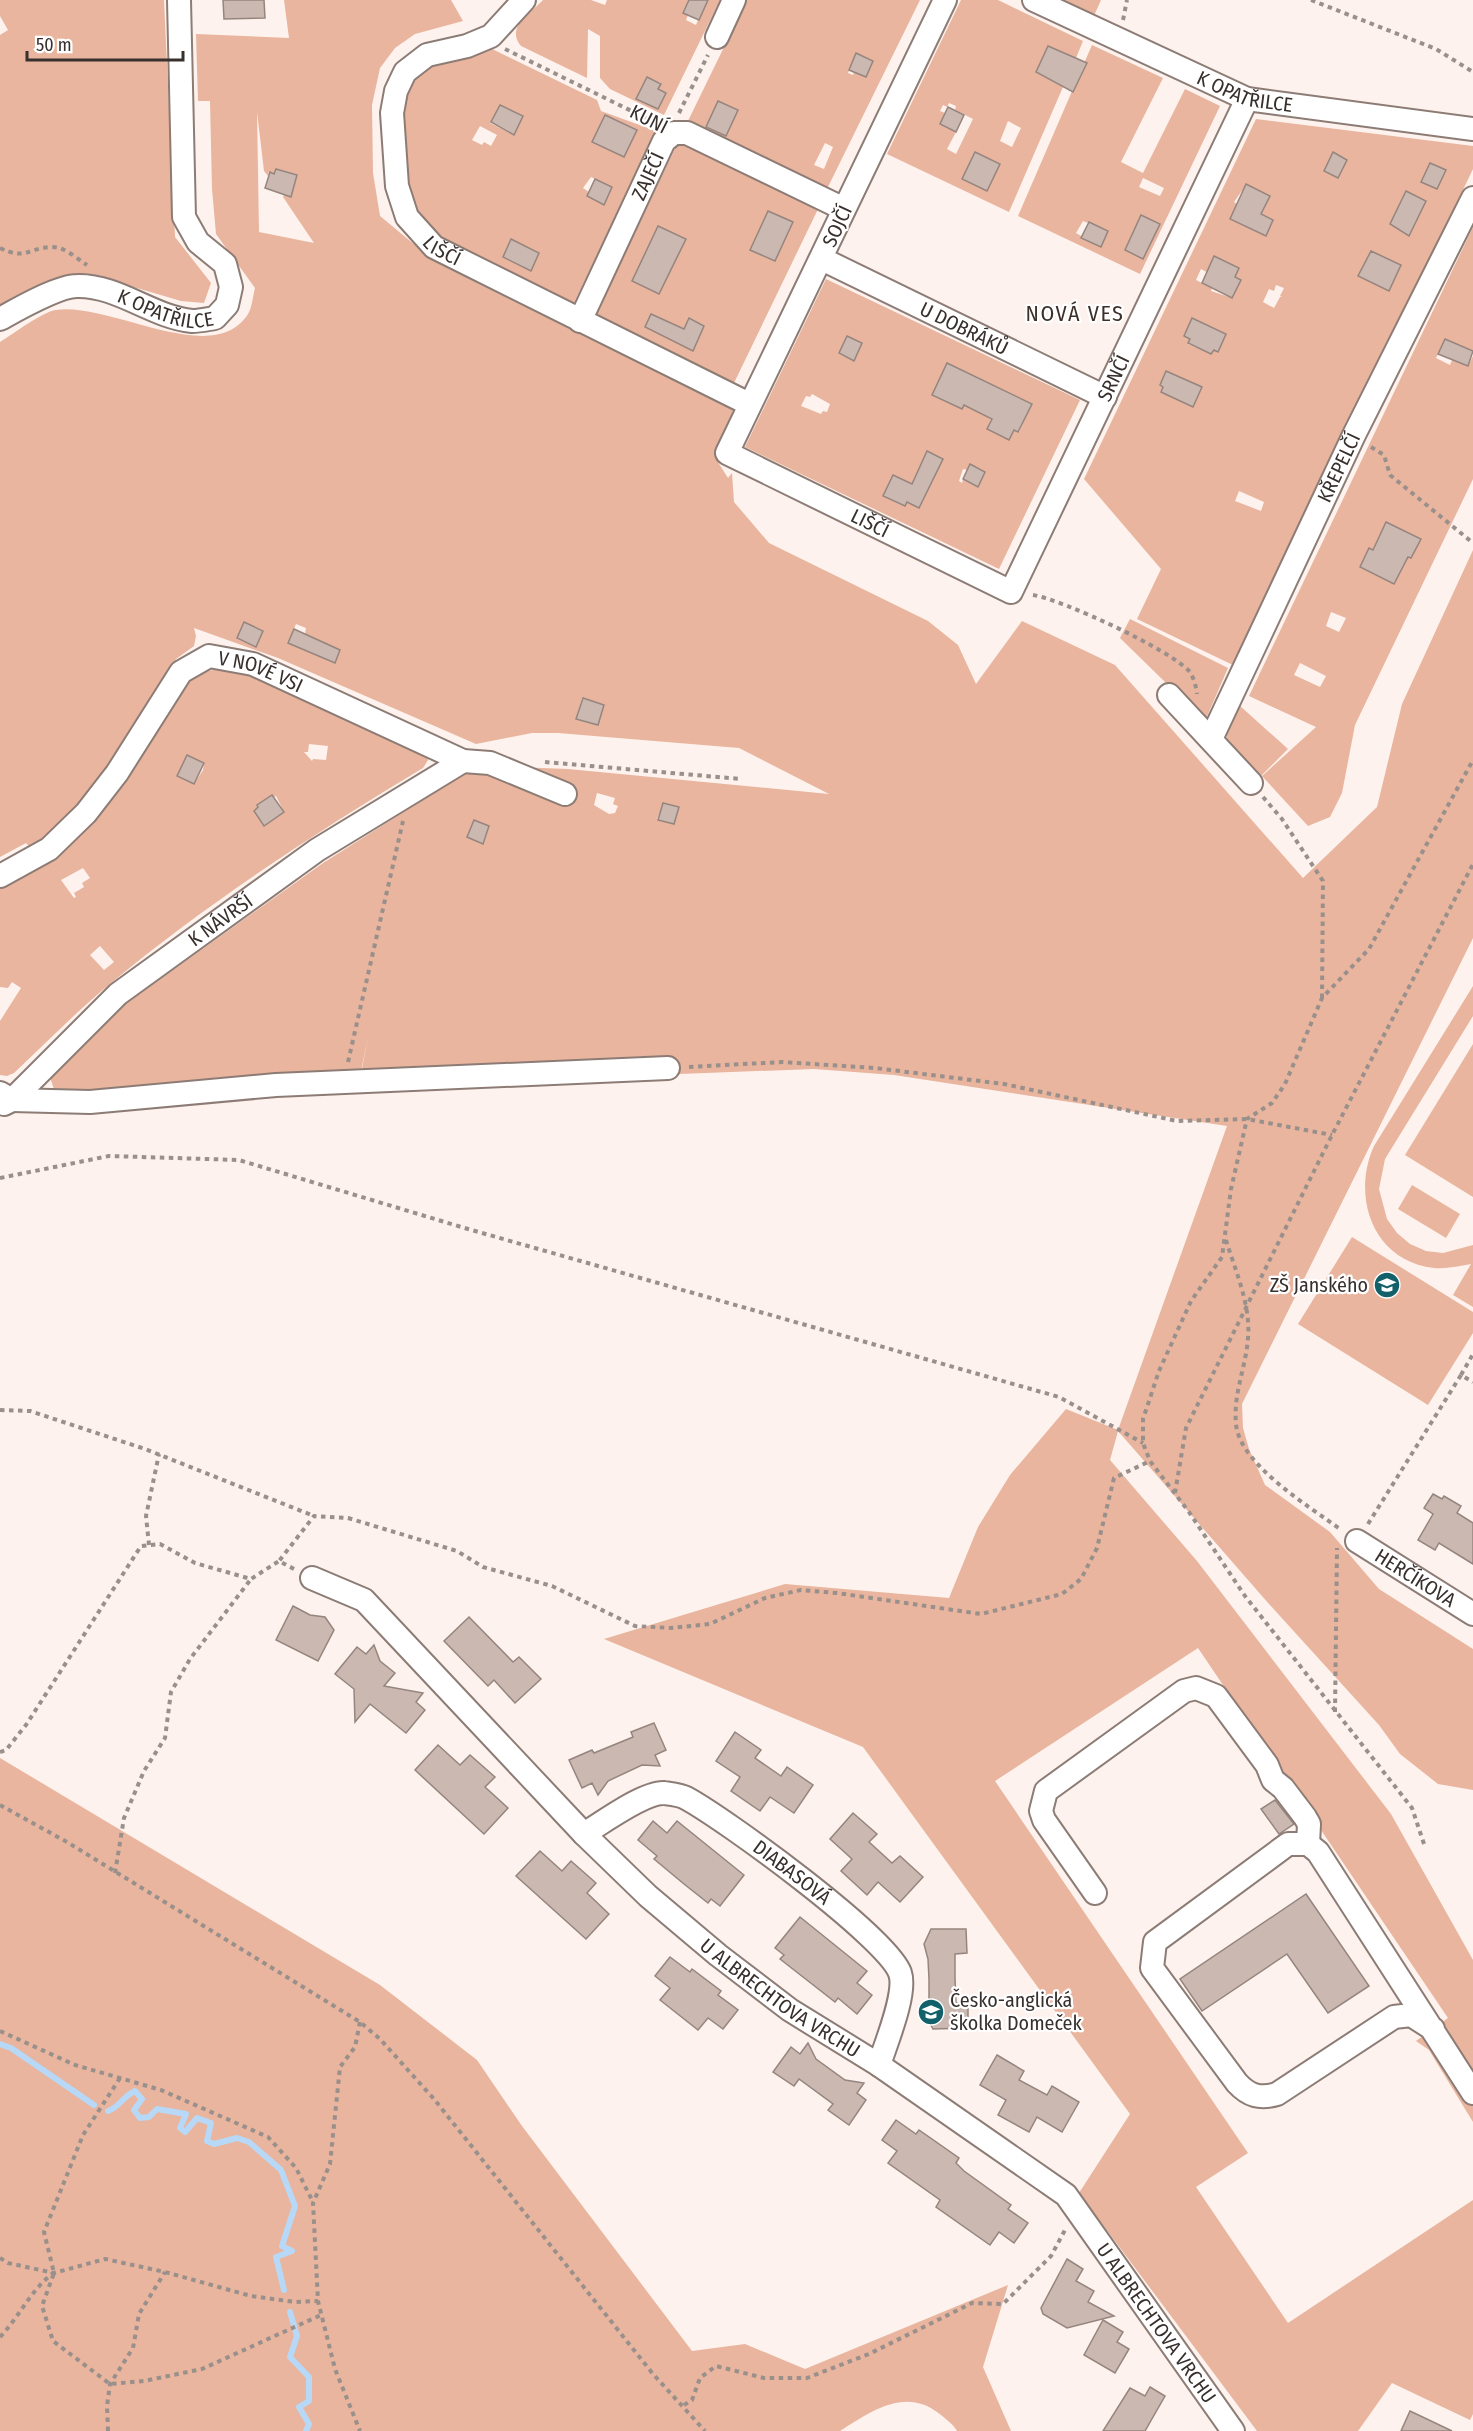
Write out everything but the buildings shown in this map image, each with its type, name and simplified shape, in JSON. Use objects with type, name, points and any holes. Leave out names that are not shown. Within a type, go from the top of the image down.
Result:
[{"type":"street","name":"K OPATŘILCE","points":[[0,319],[35,300],[75,286],[95,289],[193,321],[216,318],[227,305],[231,287],[225,264],[198,242],[184,217],[179,0]]},
{"type":"street","name":"LIŠČÍ","points":[[524,0],[491,36],[467,46],[427,55],[405,72],[396,91],[392,113],[397,186],[407,217],[435,247],[749,404]]},
{"type":"street","points":[[717,37],[734,0]]},
{"type":"street","name":"SOJČÍ","points":[[727,453],[945,0]]},
{"type":"street","name":"K OPATŘILCE","points":[[1034,0],[1247,99],[1473,129]]},
{"type":"street","name":"SRNČÍ","points":[[1011,592],[1247,99]]},
{"type":"street","name":"KUNÍ","points":[[674,133],[687,133],[844,210]]},
{"type":"street","name":"ZAJEČÍ","points":[[580,321],[664,141],[674,133]]},
{"type":"street","name":"KŘEPELČÍ","points":[[1211,738],[1354,435],[1473,198]]},
{"type":"street","name":"U DOBRÁKŮ","points":[[822,259],[1105,397]]},
{"type":"street","name":"LIŠČÍ","points":[[727,453],[1011,592]]},
{"type":"street","name":"V NOVÉ VSI","points":[[0,876],[49,849],[86,813],[117,773],[181,672],[209,656],[253,664],[464,761],[490,763],[565,794]]},
{"type":"street","points":[[1169,695],[1251,783]]},
{"type":"street","name":"K NÁVRŠÍ","points":[[4,1100],[118,994],[317,850],[464,761]]},
{"type":"street","points":[[4,1100],[90,1102],[276,1085],[668,1068]]},
{"type":"street","name":"HERČÍKOVA","points":[[1357,1541],[1473,1614]]},
{"type":"street","name":"U ALBRECHTOVA VRCHU","points":[[312,1578],[363,1600],[584,1834],[648,1896],[718,1955],[790,2010],[879,2065],[1066,2195],[1233,2431]]},
{"type":"street","points":[[1095,1893],[1044,1820],[1041,1811],[1046,1791],[1184,1691],[1196,1688],[1216,1696],[1267,1765],[1273,1780],[1283,1788],[1305,1817],[1309,1824],[1308,1844]]},
{"type":"street","name":"DIABASOVÁ","points":[[584,1834],[644,1798],[662,1793],[684,1797],[790,1869],[888,1954],[900,1973],[901,1989],[879,2065]]},
{"type":"street","points":[[1433,2029],[1411,2015],[1394,2017],[1277,2094],[1256,2097],[1245,2092],[1236,2083],[1152,1968],[1155,1942],[1162,1934],[1287,1844],[1308,1844],[1318,1852],[1433,2029],[1473,2092]]},
{"type":"path","points":[[1311,0],[1436,49],[1473,72]]},
{"type":"path","name":"KUNÍ","points":[[491,36],[502,48],[674,133]]},
{"type":"path","name":"ZAJEČÍ","points":[[674,133],[676,120],[717,37]]},
{"type":"path","points":[[0,248],[24,256],[50,247],[66,250],[87,265],[95,289]]},
{"type":"path","points":[[1354,435],[1384,455],[1390,475],[1473,543]]},
{"type":"path","points":[[1011,592],[1045,597],[1075,608],[1174,659],[1190,672],[1197,695]]},
{"type":"path","points":[[1424,1844],[1412,1808],[1245,1596],[1150,1461],[1143,1443],[1143,1419],[1159,1371],[1191,1301],[1222,1257],[1231,1189],[1247,1119],[1272,1103],[1285,1084],[1322,998],[1369,949],[1473,760]]},
{"type":"path","points":[[536,762],[558,761],[741,779]]},
{"type":"path","points":[[1251,783],[1282,819],[1323,881],[1322,998]]},
{"type":"path","points":[[343,1082],[410,794]]},
{"type":"path","points":[[1175,1494],[1186,1428],[1332,1135],[1473,864]]},
{"type":"path","points":[[668,1068],[782,1062],[875,1068],[1004,1084],[1177,1121],[1247,1119],[1332,1135]]},
{"type":"path","points":[[0,1178],[109,1156],[238,1160],[468,1229],[1059,1398],[1143,1443]]},
{"type":"path","points":[[1225,1236],[1246,1310],[1249,1337],[1237,1395],[1236,1426],[1244,1447],[1281,1488],[1357,1541],[1473,1354]]},
{"type":"path","points":[[1461,1375],[1473,1382]]},
{"type":"path","points":[[0,1410],[30,1411],[159,1454],[314,1516],[348,1518],[457,1551],[483,1567],[552,1586],[635,1626],[671,1628],[710,1624],[765,1599],[801,1590],[981,1614],[1062,1593],[1081,1579],[1097,1548],[1114,1478],[1150,1461]]},
{"type":"path","points":[[149,1545],[146,1516],[159,1454]]},
{"type":"path","points":[[115,1874],[124,1818],[144,1772],[165,1738],[171,1692],[190,1659],[251,1579],[279,1562],[314,1516]]},
{"type":"path","points":[[1335,1712],[1337,1527]]},
{"type":"path","points":[[0,1752],[6,1750],[26,1725],[141,1546],[160,1544],[195,1563],[251,1579]]},
{"type":"path","points":[[279,1562],[312,1578]]},
{"type":"path","points":[[0,1805],[360,2022],[380,2039],[434,2099],[653,2374],[684,2405],[705,2431]]},
{"type":"path","points":[[313,2203],[330,2164],[340,2067],[355,2047],[360,2022]]},
{"type":"path","points":[[0,2031],[75,2065],[162,2090],[268,2137],[296,2168],[313,2203],[318,2301],[321,2315],[335,2369],[360,2431]]},
{"type":"path","points":[[120,2078],[83,2135],[44,2232],[54,2273],[42,2306],[53,2342],[110,2384],[144,2381],[202,2369],[321,2315]]},
{"type":"path","points":[[684,2405],[692,2400],[700,2378],[716,2366],[764,2378],[807,2378],[869,2354],[972,2303],[1003,2304],[1051,2256],[1076,2210]]},
{"type":"path","points":[[0,2258],[8,2263],[54,2273]]},
{"type":"path","points":[[0,2337],[15,2321],[36,2287],[54,2273],[105,2259],[165,2272],[251,2296],[295,2302],[318,2301]]},
{"type":"path","points":[[108,2431],[106,2406],[110,2384],[132,2348],[139,2314],[165,2272]]},
{"type":"shaded area","points":[[0,0],[164,0],[175,237],[211,283],[204,303],[181,301],[86,273],[0,309],[0,35],[8,30],[0,16]]},
{"type":"shaded area","points":[[284,0],[451,0],[463,21],[415,34],[395,48],[380,68],[372,105],[373,173],[380,216],[433,260],[733,410],[716,459],[728,478],[732,473],[734,502],[769,543],[928,621],[958,645],[976,684],[1022,621],[1115,665],[1303,878],[1377,807],[1402,704],[1473,550],[1473,938],[1242,1404],[1243,1428],[1249,1449],[1265,1485],[1330,1532],[1379,1589],[1473,1649],[1473,1790],[1438,1784],[1400,1754],[1379,1725],[1269,1604],[1118,1431],[1110,1460],[1197,1561],[1391,1814],[1473,1960],[1473,2122],[1429,2050],[1416,2041],[1448,2018],[1198,1648],[995,1781],[1248,2153],[1196,2187],[1288,2323],[1473,2200],[1473,2414],[1470,2420],[1392,2383],[1358,2431],[1257,2431],[1079,2193],[1130,2114],[863,1747],[604,1639],[785,1584],[949,1598],[978,1527],[1010,1475],[1066,1409],[1118,1430],[1227,1126],[894,1075],[814,1069],[653,1075],[361,1074],[368,1037],[360,1076],[58,1102],[50,1077],[127,1003],[323,863],[418,803],[461,765],[568,769],[829,794],[739,748],[558,733],[532,733],[476,744],[278,658],[194,628],[196,636],[194,646],[176,659],[115,771],[35,853],[26,843],[0,857],[0,342],[36,319],[56,310],[79,310],[186,335],[211,335],[232,329],[248,314],[255,288],[216,234],[212,189],[210,101],[198,101],[196,34],[289,38]],"holes":[[[257,112],[264,171],[268,176],[269,172],[274,174],[276,169],[297,176],[291,197],[284,195],[283,197],[314,243],[259,232]],[[244,622],[263,631],[256,646],[238,638]],[[296,624],[306,628],[305,634],[314,638],[309,652],[288,643]],[[582,698],[604,705],[597,725],[576,719]],[[597,793],[615,798],[613,804],[618,806],[615,813],[609,814],[594,805]],[[664,803],[679,807],[674,824],[657,819]],[[474,820],[489,827],[483,844],[467,837]]]},
{"type":"shaded area","points":[[543,0],[591,0],[605,5],[607,0],[689,0],[683,13],[688,15],[686,20],[696,25],[706,0],[720,0],[664,115],[610,89],[600,78],[600,36],[588,29],[587,78],[521,46],[516,33],[518,27]],"holes":[[[647,77],[661,83],[658,89],[666,93],[658,109],[636,99]]]},
{"type":"shaded area","points":[[747,0],[920,0],[825,193],[686,125]],"holes":[[[856,54],[873,61],[866,77],[854,72],[853,75],[848,73]],[[718,101],[738,110],[726,136],[706,127]],[[825,143],[833,147],[824,169],[814,165]]]},
{"type":"shaded area","points":[[961,0],[998,0],[1083,41],[1076,58],[1048,46],[1036,72],[1063,87],[1009,212],[887,154]],"holes":[[[949,103],[956,106],[955,110],[973,119],[956,154],[947,149],[956,132],[940,124],[945,113],[940,111],[943,105],[947,107]],[[1008,121],[1021,128],[1012,147],[1000,141]],[[1000,164],[987,191],[962,179]]]},
{"type":"shaded area","points":[[1056,0],[1101,0],[1093,18]]},
{"type":"shaded area","points":[[484,45],[597,100],[601,111],[656,131],[573,305],[447,244],[418,220],[404,175],[404,94],[414,72]],"holes":[[[500,105],[523,116],[514,135],[490,123]],[[480,126],[497,135],[491,146],[472,140]],[[591,177],[612,187],[604,204],[587,196],[589,192],[583,188]],[[511,240],[539,253],[531,271],[503,257]]]},
{"type":"shaded area","points":[[1092,45],[1163,78],[1121,162],[1143,173],[1185,89],[1220,106],[1140,274],[1018,216]],"holes":[[[1143,178],[1164,188],[1160,196],[1139,187]],[[1141,216],[1143,259],[1125,249]],[[1083,221],[1108,231],[1100,247],[1076,233]]]},
{"type":"shaded area","points":[[1256,119],[1473,146],[1473,169],[1235,666],[1137,619],[1161,569],[1084,479]],"holes":[[[1333,153],[1347,160],[1338,178],[1324,171]],[[1430,163],[1446,170],[1436,189],[1421,182]],[[1246,185],[1270,196],[1261,214],[1273,220],[1266,236],[1230,219],[1237,204],[1234,202]],[[1371,251],[1401,266],[1389,290],[1359,276]],[[1214,257],[1239,268],[1235,277],[1241,280],[1232,298],[1211,291],[1212,288],[1196,280],[1201,269],[1210,274]],[[1276,285],[1284,288],[1280,296],[1282,297],[1274,308],[1263,302],[1269,289],[1274,291]],[[1193,318],[1226,334],[1218,352],[1214,350],[1211,354],[1188,344],[1190,339],[1184,335]],[[1167,371],[1202,387],[1193,407],[1161,392],[1163,387],[1160,385]],[[1239,491],[1264,502],[1261,511],[1235,501]]]},
{"type":"shaded area","points":[[679,140],[819,207],[734,383],[595,316]],"holes":[[[793,222],[775,261],[750,250]],[[667,277],[659,293],[633,281]],[[689,319],[704,326],[693,351],[684,329]]]},
{"type":"shaded area","points":[[1473,227],[1473,351],[1445,339],[1436,358],[1450,365],[1452,360],[1468,366],[1473,356],[1473,479],[1355,725],[1342,793],[1330,817],[1308,826],[1262,776],[1316,727],[1249,696]],"holes":[[[1386,522],[1421,539],[1411,558],[1397,551],[1403,565],[1394,584],[1360,567],[1369,548],[1379,553],[1377,541]],[[1331,612],[1346,618],[1339,632],[1326,626]],[[1300,663],[1326,676],[1320,687],[1294,675]]]},
{"type":"shaded area","points":[[826,279],[1080,400],[999,569],[745,447]],"holes":[[[847,336],[862,344],[854,360],[839,353]],[[947,363],[977,377],[962,409],[932,395]],[[1001,389],[1032,404],[1019,432],[1014,430],[1009,440],[987,429],[991,419],[987,417]],[[812,394],[830,404],[827,412],[823,411],[821,414],[801,406],[806,396],[810,397]],[[970,465],[985,472],[978,486],[963,479],[962,483],[959,481],[963,469],[967,470]],[[893,475],[927,491],[919,507],[907,502],[904,506],[883,496]]]},
{"type":"shaded area","points":[[1130,619],[1228,668],[1205,721],[1120,638]]},
{"type":"shaded area","points":[[228,668],[265,679],[426,753],[428,760],[423,768],[303,843],[186,924],[98,994],[14,1073],[7,1076],[0,1075],[0,1021],[21,988],[12,982],[8,988],[0,987],[0,884],[18,875],[184,684],[205,672]],"holes":[[[309,744],[328,746],[326,760],[313,759],[312,761],[304,752],[308,752]],[[187,755],[204,763],[203,770],[194,784],[177,776]],[[276,796],[284,812],[264,826],[254,811],[263,801],[265,803]],[[83,868],[90,878],[82,883],[84,887],[74,893],[76,897],[74,898],[61,880]],[[100,946],[114,962],[104,970],[90,955]]]},
{"type":"shaded area","points":[[1239,705],[1288,749],[1261,776],[1227,743],[1226,728]]},
{"type":"shaded area","points":[[1473,986],[1473,1016],[1385,1159],[1379,1189],[1387,1219],[1397,1233],[1410,1244],[1426,1251],[1443,1253],[1473,1245],[1473,1307],[1453,1295],[1471,1264],[1434,1268],[1413,1263],[1396,1253],[1382,1240],[1372,1224],[1365,1186],[1367,1166],[1374,1146]]},
{"type":"shaded area","points":[[1473,1044],[1473,1197],[1405,1155]]},
{"type":"shaded area","points":[[1412,1185],[1460,1214],[1446,1238],[1398,1209]]},
{"type":"shaded area","points":[[1352,1237],[1473,1312],[1473,1333],[1428,1405],[1298,1324]]},
{"type":"shaded area","points":[[0,1758],[380,1985],[477,2060],[522,2126],[692,2351],[745,2344],[805,2369],[1008,2285],[983,2367],[1011,2431],[957,2431],[948,2420],[928,2407],[915,2402],[902,2402],[864,2416],[840,2431],[0,2431]]},
{"type":"waterway","points":[[0,2044],[11,2048],[94,2105]]},
{"type":"waterway","points":[[108,2111],[135,2091],[142,2099],[134,2110],[140,2118],[149,2117],[157,2109],[186,2114],[180,2128],[185,2132],[197,2118],[211,2123],[207,2141],[214,2144],[237,2138],[249,2142],[281,2170],[295,2206],[282,2246],[292,2251],[276,2257],[284,2290]]},
{"type":"waterway","points":[[290,2312],[297,2336],[290,2357],[309,2377],[309,2401],[299,2407],[309,2424],[306,2431]]},
{"type":"place","name":"ZŠ Janského","points":[[1387,1285]]},
{"type":"place","name":"Česko-anglická školka Domeček","points":[[931,2012]]},
{"type":"district","name":"NOVÁ VES","points":[[1075,313]]}]
